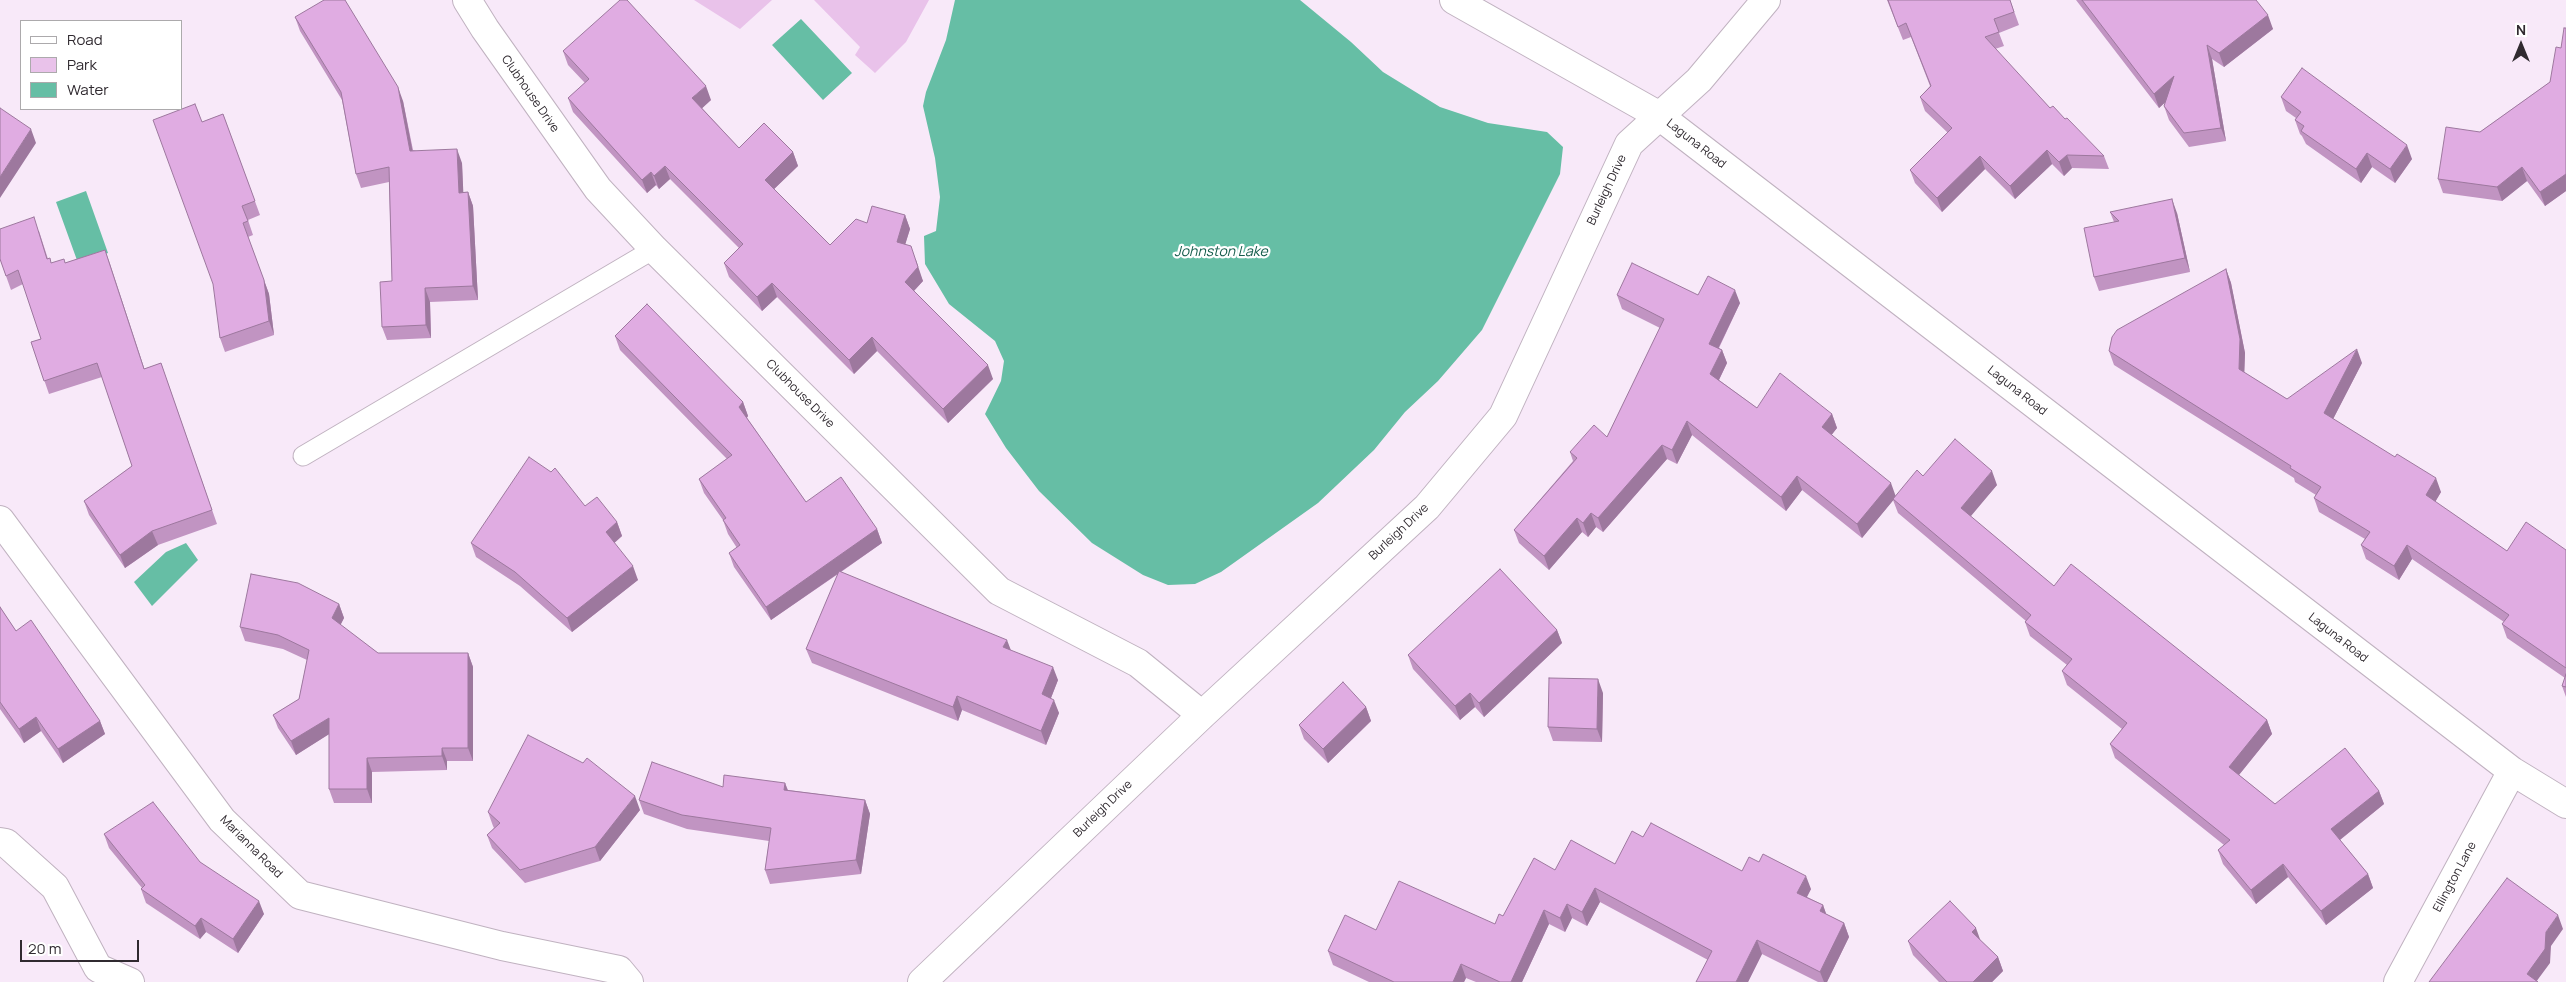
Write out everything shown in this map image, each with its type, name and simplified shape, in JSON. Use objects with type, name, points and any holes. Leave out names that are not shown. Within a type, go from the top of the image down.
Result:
[{"type":"street","name":"Clubhouse Drive","points":[[467,0],[485,29],[598,189],[654,249],[1000,591],[1138,663],[1202,715]]},
{"type":"street","name":"Laguna Road","points":[[1454,0],[1658,115],[2512,771],[2566,804]]},
{"type":"street","name":"Burleigh Drive","points":[[922,982],[1202,715],[1427,507],[1503,416],[1629,144],[1658,115],[1699,80],[1766,0]]},
{"type":"street","name":"Marianna Road","points":[[0,520],[222,820],[300,895],[502,946],[619,970],[629,982]]},
{"type":"street","name":"Ellington Lane","points":[[2398,982],[2512,771]]},
{"type":"street","points":[[0,842],[6,842],[55,887],[98,968],[130,982]]},
{"type":"lane","points":[[303,456],[654,249]]},
{"type":"green space","points":[[694,0],[772,0],[740,29]]},
{"type":"green space","points":[[814,0],[929,0],[906,42],[875,73],[855,55],[860,47]]},
{"type":"water","name":"Johnston Lake","points":[[955,0],[1300,0],[1351,42],[1383,72],[1440,107],[1488,123],[1547,132],[1563,147],[1560,174],[1482,330],[1438,381],[1405,412],[1374,450],[1318,503],[1221,572],[1195,584],[1168,585],[1143,575],[1092,543],[1039,491],[1006,448],[985,414],[1001,381],[1004,361],[995,341],[949,304],[925,264],[924,236],[936,231],[940,197],[935,158],[923,106],[926,92],[946,40]]},
{"type":"water","points":[[801,19],[852,73],[823,100],[772,45]]},
{"type":"water","points":[[86,191],[108,253],[78,263],[56,202]]},
{"type":"water","points":[[186,543],[198,560],[152,606],[134,582],[166,552]]},
{"type":"building","points":[[324,0],[345,0],[398,87],[410,151],[457,149],[459,193],[468,192],[473,286],[425,288],[426,325],[382,327],[380,282],[392,281],[389,167],[356,174],[341,92],[295,17]]},
{"type":"building","points":[[620,0],[627,0],[706,86],[692,98],[739,148],[764,123],[793,152],[765,180],[830,245],[856,219],[867,223],[872,206],[905,215],[897,242],[911,246],[918,267],[905,282],[988,365],[943,409],[872,337],[849,360],[772,283],[757,297],[724,263],[743,244],[665,166],[654,176],[651,172],[642,180],[568,98],[589,79],[563,51]]},
{"type":"building","points":[[1888,0],[2010,0],[2014,12],[1994,19],[1999,32],[1985,37],[2050,108],[2053,106],[2065,119],[2067,118],[2104,156],[2067,155],[2059,162],[2047,150],[2010,186],[1980,156],[1937,198],[1910,170],[1952,128],[1920,97],[1931,86],[1906,23],[1898,27]]},
{"type":"building","points":[[2082,0],[2256,0],[2268,15],[2219,53],[2207,45],[2221,128],[2184,133],[2164,106],[2174,76],[2154,94]]},
{"type":"building","points":[[2564,28],[2566,28],[2566,174],[2540,192],[2522,167],[2497,187],[2438,179],[2446,127],[2480,132],[2550,82],[2556,47],[2561,48]]},
{"type":"building","points":[[2302,68],[2407,145],[2390,169],[2367,153],[2356,169],[2301,131],[2304,126],[2295,120],[2301,112],[2281,97]]},
{"type":"building","points":[[195,104],[202,122],[223,114],[255,201],[242,206],[248,221],[243,223],[264,280],[269,321],[220,338],[213,284],[153,120]]},
{"type":"building","points":[[0,108],[31,129],[0,177]]},
{"type":"building","points":[[2172,199],[2185,258],[2094,277],[2084,228],[2119,221],[2110,212]]},
{"type":"building","points":[[34,217],[47,259],[50,258],[51,263],[64,259],[65,263],[105,250],[144,369],[161,363],[212,510],[152,531],[120,555],[84,501],[132,466],[97,363],[44,381],[31,342],[41,339],[18,270],[6,276],[0,259],[0,229]]},
{"type":"building","points":[[1632,263],[1698,295],[1708,276],[1735,290],[1709,344],[1722,350],[1710,374],[1757,408],[1780,373],[1832,414],[1822,427],[1891,483],[1857,524],[1797,476],[1781,497],[1687,421],[1672,450],[1662,445],[1598,518],[1591,513],[1583,523],[1577,518],[1544,556],[1514,530],[1577,458],[1570,452],[1594,425],[1607,437],[1664,319],[1617,295]]},
{"type":"building","points":[[2226,269],[2240,339],[2239,369],[2287,399],[2357,349],[2324,413],[2395,457],[2397,454],[2436,478],[2426,495],[2507,551],[2526,522],[2566,550],[2566,668],[2502,624],[2509,615],[2407,545],[2394,566],[2361,545],[2370,532],[2314,498],[2321,487],[2109,351],[2112,337],[2117,330]]},
{"type":"building","points":[[647,304],[743,402],[739,407],[806,502],[841,477],[877,529],[766,607],[729,553],[740,545],[723,520],[726,518],[699,479],[732,455],[615,336]]},
{"type":"building","points":[[1955,439],[1992,471],[1961,508],[2054,586],[2071,564],[2267,720],[2229,767],[2275,804],[2345,748],[2379,791],[2331,829],[2368,874],[2321,911],[2283,864],[2251,890],[2218,850],[2230,840],[2110,744],[2127,723],[2062,671],[2072,659],[2025,622],[2031,615],[1893,499],[1917,470],[1923,476]]},
{"type":"building","points":[[529,457],[551,472],[555,468],[585,506],[597,497],[617,522],[606,532],[633,566],[567,618],[515,572],[471,543]]},
{"type":"building","points":[[1500,569],[1557,630],[1479,703],[1470,693],[1455,706],[1408,655]]},
{"type":"building","points":[[839,571],[1007,640],[1003,647],[1053,667],[1042,694],[1054,700],[1041,731],[957,696],[953,707],[806,649]]},
{"type":"building","points":[[251,574],[298,583],[339,604],[332,618],[378,653],[468,653],[468,748],[442,748],[442,756],[367,758],[367,789],[329,789],[329,718],[291,741],[273,715],[299,699],[309,650],[278,635],[240,627]]},
{"type":"building","points":[[0,607],[16,631],[31,620],[100,721],[58,749],[36,717],[19,729],[0,702]]},
{"type":"building","points":[[2566,674],[2566,687],[2562,686]]},
{"type":"building","points":[[1549,678],[1598,679],[1597,729],[1548,727]]},
{"type":"building","points":[[1343,682],[1366,707],[1323,749],[1299,725]]},
{"type":"building","points":[[528,735],[583,763],[587,758],[635,796],[595,847],[520,870],[487,835],[500,823],[488,812]]},
{"type":"building","points":[[652,762],[723,787],[724,775],[785,783],[784,790],[865,800],[856,860],[765,870],[771,828],[682,815],[639,800]]},
{"type":"building","points":[[153,802],[200,862],[259,901],[233,939],[201,918],[195,926],[141,889],[145,885],[104,834]]},
{"type":"building","points":[[1651,823],[1742,871],[1749,857],[1759,862],[1763,854],[1806,876],[1797,893],[1823,905],[1820,911],[1844,923],[1820,972],[1757,940],[1736,982],[1696,982],[1712,951],[1595,888],[1582,912],[1567,904],[1560,918],[1544,910],[1511,982],[1500,982],[1461,964],[1453,982],[1394,982],[1328,951],[1345,915],[1376,930],[1399,881],[1495,924],[1499,914],[1503,916],[1534,858],[1555,870],[1571,840],[1615,864],[1632,831],[1643,837]]},
{"type":"building","points":[[2507,878],[2558,915],[2546,932],[2545,949],[2527,974],[2538,982],[2429,982]]},
{"type":"building","points":[[1950,901],[1976,928],[1972,932],[1998,957],[1973,982],[1947,982],[1908,941]]}]
